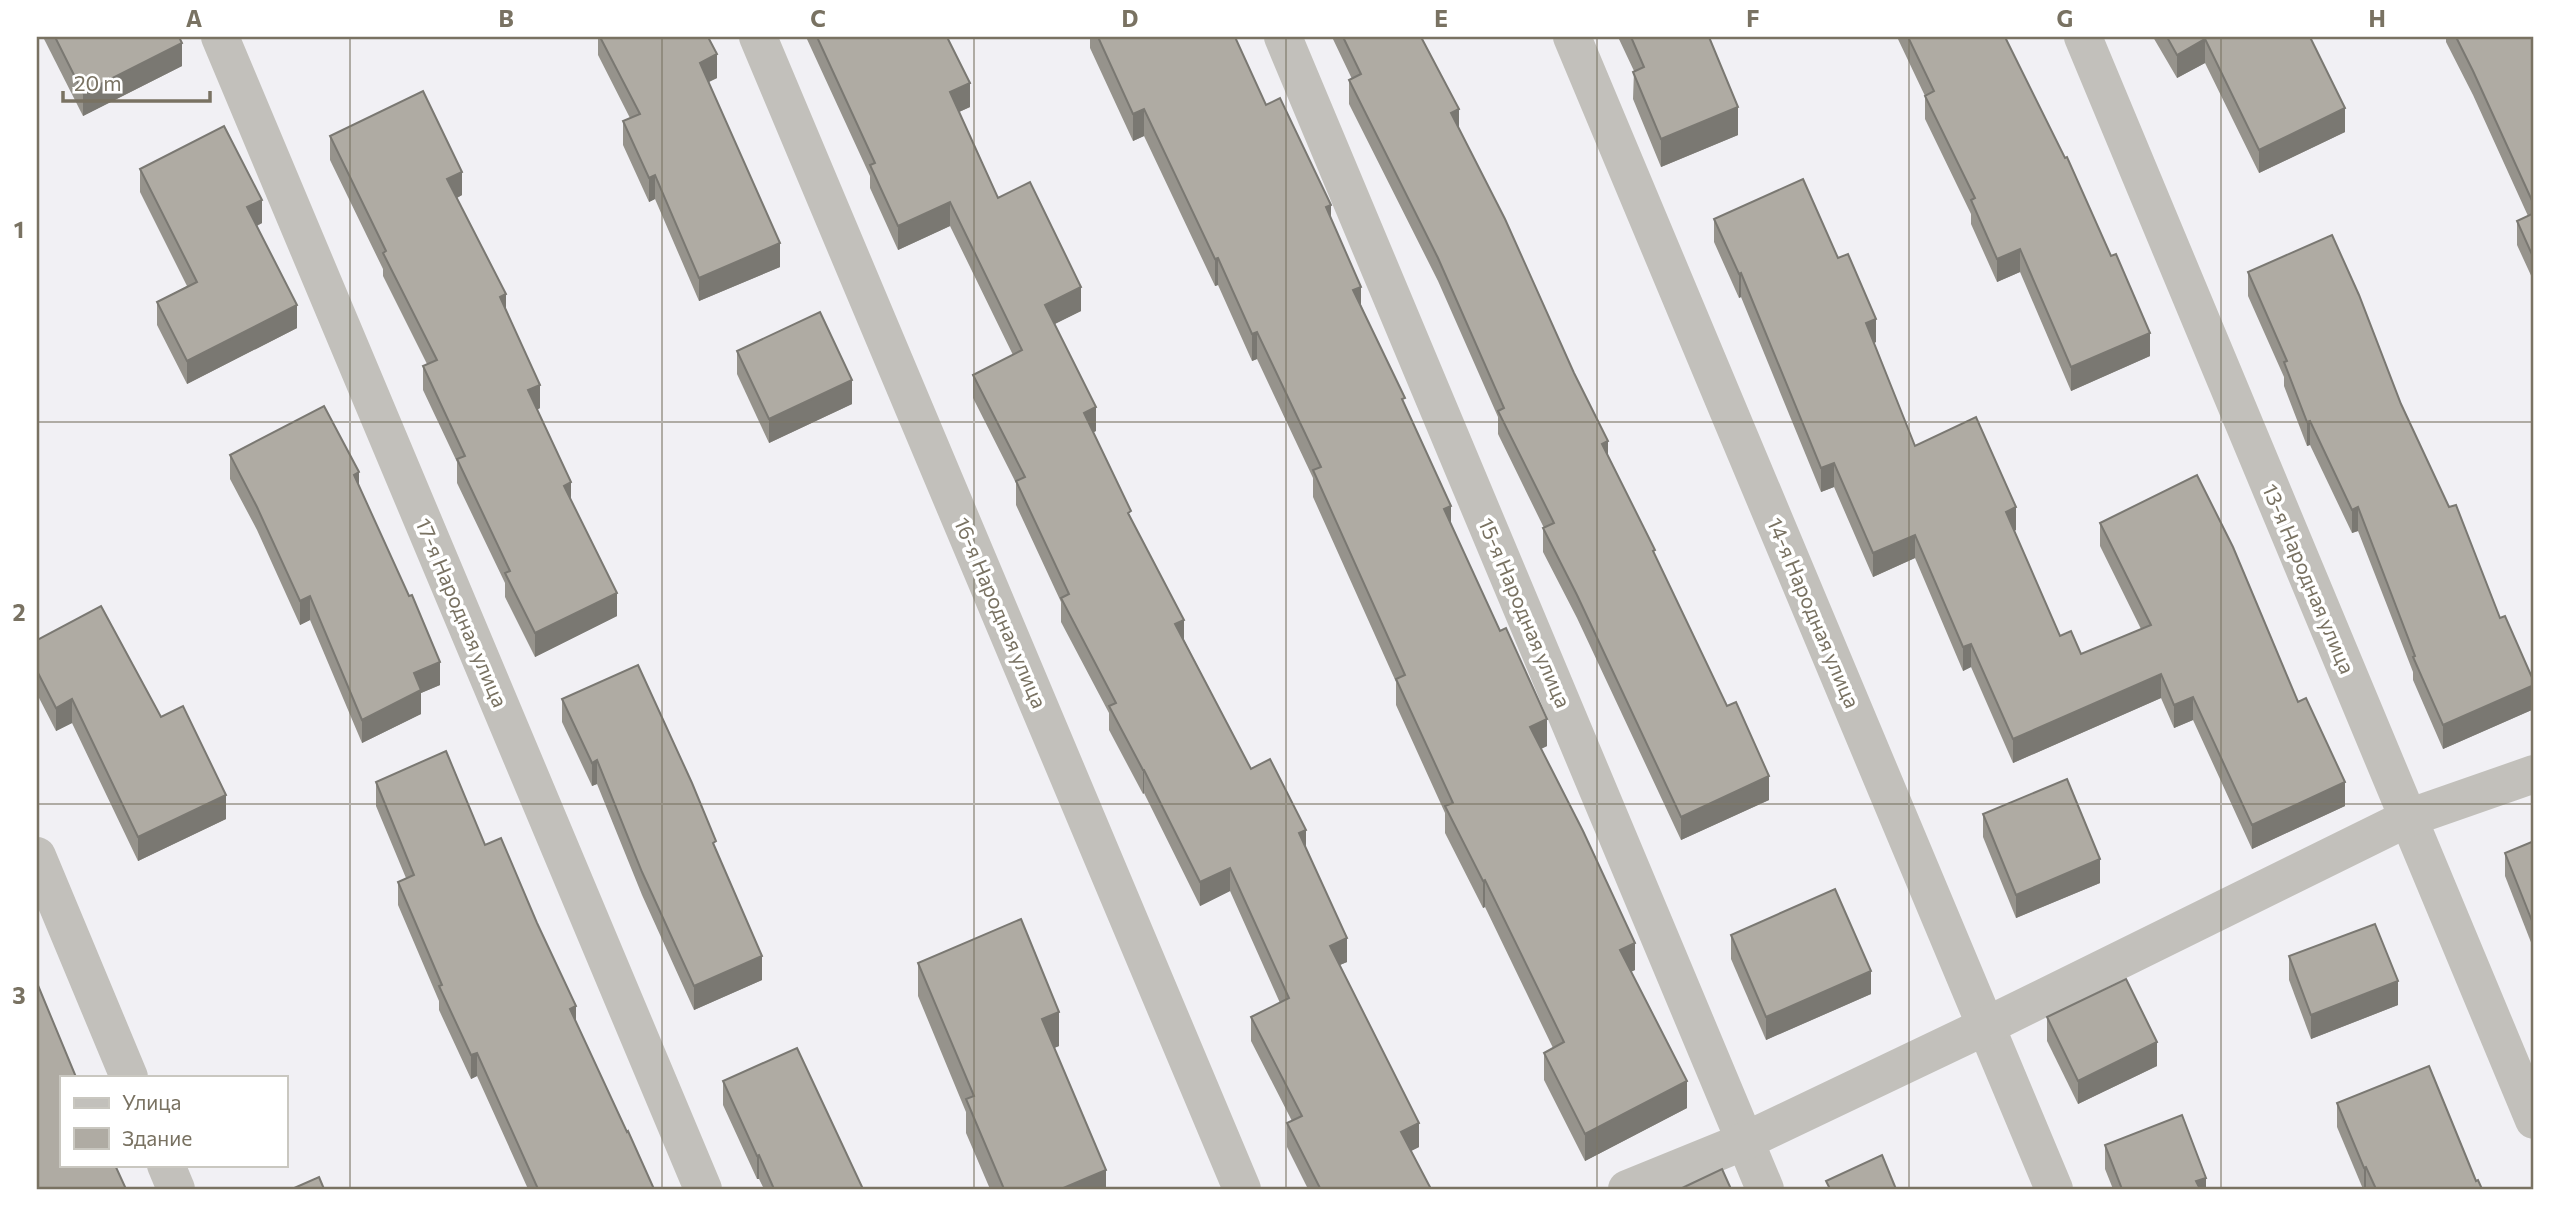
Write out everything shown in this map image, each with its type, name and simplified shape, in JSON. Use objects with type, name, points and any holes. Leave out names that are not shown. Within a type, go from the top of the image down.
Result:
[{"type":"street","name":"17-я Народная улица","points":[[220,37],[703,1189]]},
{"type":"street","name":"16-я Народная улица","points":[[758,37],[1242,1189]]},
{"type":"street","name":"15-я Народная улица","points":[[1283,37],[1765,1189]]},
{"type":"street","name":"14-я Народная улица","points":[[1572,37],[2054,1189]]},
{"type":"street","name":"13-я Народная улица","points":[[2083,37],[2534,1120]]},
{"type":"street","points":[[1627,1189],[1745,1141],[1986,1026],[2408,818],[2534,774]]},
{"type":"street","points":[[37,856],[129,1076]]},
{"type":"street","points":[[166,1166],[176,1189]]},
{"type":"building","points":[[55,37],[179,37],[182,43],[83,93]]},
{"type":"building","points":[[600,37],[708,37],[717,54],[700,63],[780,243],[699,278],[655,175],[649,178],[623,121],[640,114]]},
{"type":"building","points":[[817,37],[947,37],[970,83],[950,92],[998,198],[1030,182],[1081,287],[1045,305],[1096,407],[1084,413],[1131,511],[1128,513],[1184,620],[1175,624],[1251,769],[1270,759],[1306,830],[1299,833],[1347,938],[1330,946],[1419,1123],[1401,1132],[1431,1189],[1318,1189],[1320,1188],[1287,1123],[1302,1116],[1251,1017],[1289,998],[1230,868],[1200,882],[1109,706],[1116,703],[1061,598],[1069,594],[1016,481],[1025,477],[973,375],[1022,350],[950,202],[898,226],[870,165],[875,163]]},
{"type":"building","points":[[1098,37],[1235,37],[1266,105],[1280,98],[1331,205],[1326,207],[1361,287],[1353,290],[1405,398],[1402,399],[1451,506],[1444,509],[1500,631],[1506,628],[1547,719],[1530,727],[1583,831],[1635,943],[1620,950],[1687,1081],[1585,1134],[1544,1053],[1564,1042],[1485,880],[1483,881],[1445,806],[1453,803],[1396,679],[1405,675],[1313,470],[1321,467],[1257,332],[1252,334],[1218,258],[1215,259],[1144,109],[1133,114]]},
{"type":"building","points":[[1343,37],[1421,37],[1459,109],[1451,113],[1505,219],[1574,373],[1608,441],[1602,444],[1655,550],[1653,551],[1727,706],[1736,702],[1769,776],[1681,817],[1543,528],[1554,523],[1498,411],[1504,408],[1438,258],[1349,80],[1361,74]]},
{"type":"building","points":[[1631,37],[1709,37],[1738,107],[1661,139],[1633,72],[1644,67]]},
{"type":"building","points":[[1908,37],[2005,37],[2065,158],[2067,157],[2111,256],[2116,254],[2150,333],[2071,367],[2020,249],[1997,259],[1971,200],[1975,198],[1925,96],[1934,91]]},
{"type":"building","points":[[2167,37],[2310,37],[2345,108],[2259,150],[2205,39],[2177,55]]},
{"type":"building","points":[[2456,37],[2534,37],[2534,205],[2473,71]]},
{"type":"building","points":[[423,91],[462,172],[447,179],[506,294],[500,297],[540,385],[528,390],[571,482],[564,486],[617,593],[535,633],[505,573],[510,571],[457,459],[465,456],[423,366],[437,360],[383,253],[386,251],[330,136]]},
{"type":"building","points":[[224,126],[262,200],[247,207],[297,305],[187,361],[157,302],[197,282],[140,169]]},
{"type":"building","points":[[1803,179],[1838,258],[1848,254],[1876,319],[1866,323],[1915,446],[1976,417],[2016,507],[2006,512],[2060,636],[2071,631],[2081,654],[2151,625],[2100,523],[2197,475],[2233,547],[2298,702],[2306,698],[2345,782],[2252,825],[2193,697],[2174,705],[2161,674],[2013,739],[1971,644],[1963,647],[1915,535],[1873,553],[1834,463],[1821,468],[1741,273],[1739,274],[1714,219]]},
{"type":"building","points":[[2534,213],[2534,259],[2517,221]]},
{"type":"building","points":[[2332,235],[2359,295],[2401,404],[2449,507],[2456,505],[2500,618],[2505,616],[2534,682],[2534,685],[2443,725],[2413,657],[2415,656],[2358,507],[2352,510],[2310,421],[2307,422],[2284,362],[2287,361],[2248,272]]},
{"type":"building","points":[[820,312],[852,380],[769,419],[737,351]]},
{"type":"building","points":[[324,406],[359,472],[354,475],[409,596],[412,595],[440,662],[414,673],[421,690],[362,720],[310,596],[300,601],[230,455]]},
{"type":"building","points":[[101,606],[161,717],[183,706],[226,795],[138,837],[72,699],[56,708],[37,671],[37,640]]},
{"type":"building","points":[[638,665],[692,783],[716,841],[713,843],[762,956],[694,986],[642,872],[597,760],[592,763],[562,699]]},
{"type":"building","points":[[446,751],[485,845],[501,838],[576,1006],[570,1009],[654,1189],[538,1189],[477,1053],[471,1055],[439,986],[442,985],[398,882],[414,875],[376,782]]},
{"type":"building","points":[[2067,779],[2100,859],[2016,895],[1983,814]]},
{"type":"building","points":[[2534,841],[2534,926],[2505,853]]},
{"type":"building","points":[[1835,889],[1871,971],[1766,1017],[1731,935]]},
{"type":"building","points":[[1021,919],[1059,1012],[1042,1019],[1106,1170],[1061,1189],[1004,1189],[966,1099],[974,1096],[918,963]]},
{"type":"building","points":[[2375,924],[2398,981],[2311,1015],[2289,956]]},
{"type":"building","points":[[2126,979],[2157,1042],[2078,1081],[2047,1017]]},
{"type":"building","points":[[37,983],[76,1076],[60,1076],[60,1166],[115,1166],[126,1189],[37,1189]]},
{"type":"building","points":[[797,1048],[863,1189],[774,1189],[759,1155],[757,1156],[723,1081]]},
{"type":"building","points":[[2429,1066],[2476,1181],[2478,1180],[2482,1189],[2376,1189],[2366,1167],[2364,1168],[2337,1103]]},
{"type":"building","points":[[2182,1115],[2206,1178],[2196,1181],[2200,1189],[2122,1189],[2105,1145]]},
{"type":"building","points":[[1882,1155],[1896,1189],[1830,1189],[1826,1181]]},
{"type":"building","points":[[1722,1169],[1731,1189],[1680,1189]]},
{"type":"building","points":[[319,1177],[324,1189],[292,1189]]}]
